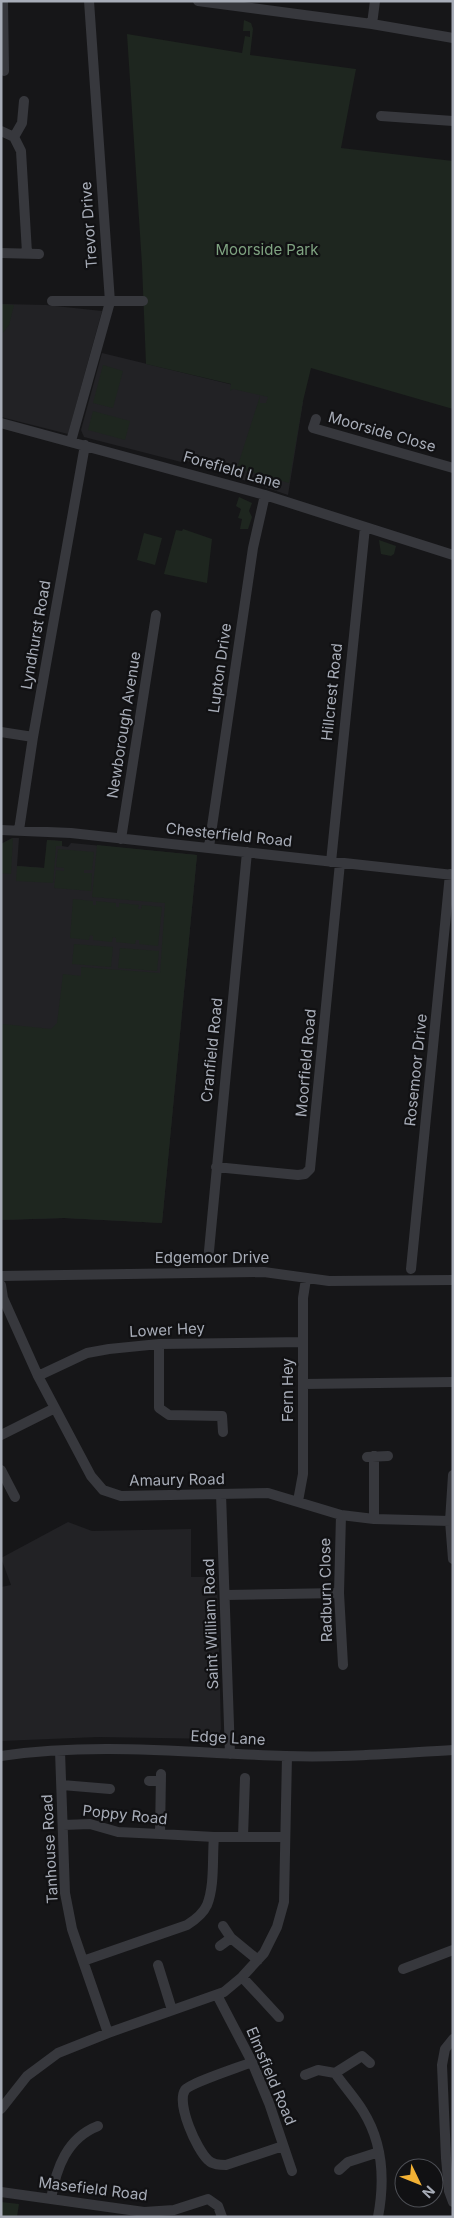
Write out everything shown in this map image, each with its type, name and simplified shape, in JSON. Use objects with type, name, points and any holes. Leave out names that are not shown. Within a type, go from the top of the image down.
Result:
[{"type":"street","points":[[2,1],[4,71]]},
{"type":"street","name":"Trevor Drive","points":[[71,441],[110,302],[89,1]]},
{"type":"street","points":[[198,1],[372,24],[453,38]]},
{"type":"street","points":[[372,24],[375,1]]},
{"type":"street","points":[[14,137],[22,122],[24,101]]},
{"type":"street","points":[[381,116],[453,121]]},
{"type":"street","points":[[1,131],[14,137],[21,151],[28,253]]},
{"type":"street","points":[[1,253],[39,254]]},
{"type":"street","points":[[52,301],[144,301]]},
{"type":"street","name":"Moorside Close","points":[[316,419],[313,428],[453,468]]},
{"type":"street","name":"Forefield Lane","points":[[1,423],[265,495],[453,555]]},
{"type":"street","name":"Lyndhurst Road","points":[[19,830],[33,737],[85,445]]},
{"type":"street","name":"Lupton Drive","points":[[209,847],[253,548],[265,495]]},
{"type":"street","name":"Hillcrest Road","points":[[336,862],[365,527]]},
{"type":"street","name":"Newborough Avenue","points":[[122,839],[156,615]]},
{"type":"street","points":[[1,732],[33,737]]},
{"type":"street","name":"Chesterfield Road","points":[[1,830],[71,833],[451,874]]},
{"type":"street","name":"Cranfield Road","points":[[209,1251],[247,852]]},
{"type":"street","name":"Moorfield Road","points":[[216,1167],[298,1175],[305,1174],[310,1169],[336,862]]},
{"type":"street","name":"Rosemoor Drive","points":[[411,1270],[451,874]]},
{"type":"street","name":"Edgemoor Drive","points":[[1,1276],[264,1272],[306,1279],[347,1282],[453,1280]]},
{"type":"street","name":"Fern Hey","points":[[298,1501],[303,1474],[303,1342],[306,1279]]},
{"type":"street","name":"Amaury Road","points":[[1,1285],[3,1298],[38,1376],[91,1476],[103,1490],[121,1496],[268,1493],[340,1515],[374,1520],[450,1521]]},
{"type":"street","name":"Lower Hey","points":[[38,1376],[87,1353],[109,1349],[159,1344],[303,1342]]},
{"type":"street","points":[[159,1344],[158,1408],[169,1415],[222,1416],[223,1432]]},
{"type":"street","points":[[304,1384],[453,1382]]},
{"type":"street","points":[[1,1435],[55,1408]]},
{"type":"street","points":[[374,1520],[371,1456],[388,1456]]},
{"type":"street","points":[[1,1470],[15,1498]]},
{"type":"street","points":[[453,1477],[450,1521],[453,1559]]},
{"type":"street","name":"Saint William Road","points":[[221,1494],[226,1595],[230,1754]]},
{"type":"street","name":"Radburn Close","points":[[340,1515],[339,1594],[343,1665]]},
{"type":"street","points":[[226,1595],[339,1594]]},
{"type":"street","name":"Edge Lane","points":[[1,1756],[60,1751],[150,1749],[287,1756],[453,1750]]},
{"type":"street","name":"Tanhouse Road","points":[[60,1751],[65,1893],[72,1929],[108,2032]]},
{"type":"street","points":[[1,2109],[27,2076],[58,2053],[108,2032],[217,1994],[242,1977],[264,1953],[278,1926],[284,1902],[287,1756]]},
{"type":"street","points":[[149,1781],[161,1777],[160,1834]]},
{"type":"street","points":[[242,1784],[243,1837]]},
{"type":"street","points":[[62,1785],[110,1789]]},
{"type":"street","name":"Poppy Road","points":[[63,1825],[90,1824],[118,1832],[214,1837],[284,1837]]},
{"type":"street","points":[[83,1961],[187,1925],[199,1917],[206,1906],[210,1892],[214,1837]]},
{"type":"street","points":[[222,1926],[231,1938],[258,1960]]},
{"type":"street","points":[[220,1946],[231,1938]]},
{"type":"street","points":[[403,1969],[453,1950]]},
{"type":"street","points":[[158,1965],[172,2010]]},
{"type":"street","points":[[242,1977],[279,2017]]},
{"type":"street","name":"Elmsfield Road","points":[[217,1994],[252,2062],[270,2103],[292,2171]]},
{"type":"street","points":[[453,2039],[445,2049],[442,2066],[446,2158],[449,2190],[453,2202]]},
{"type":"street","points":[[335,2074],[362,2056],[370,2063]]},
{"type":"street","points":[[252,2062],[193,2084],[184,2091],[182,2098],[194,2141],[209,2161],[219,2165],[226,2165],[284,2146]]},
{"type":"street","points":[[305,2075],[318,2070],[335,2074],[363,2111],[376,2137],[379,2152],[382,2196],[378,2217]]},
{"type":"street","points":[[51,2199],[58,2166],[68,2149],[78,2136],[98,2126]]},
{"type":"street","points":[[340,2170],[348,2162],[379,2152]]},
{"type":"street","name":"Masefield Road","points":[[1,2192],[158,2212],[174,2210],[208,2198],[218,2206],[222,2217]]},
{"type":"shaded area","points":[[1,304],[46,305],[102,311],[68,434],[1,417]]},
{"type":"shaded area","points":[[102,353],[303,402],[288,495],[187,461],[185,463],[84,437],[81,430]]},
{"type":"shaded area","points":[[12,838],[19,838],[17,866],[45,868],[47,840],[62,841],[62,846],[68,847],[71,843],[197,855],[162,1223],[64,1218],[1,1220],[1,844]]},
{"type":"shaded area","points":[[68,1522],[92,1531],[191,1529],[191,1577],[217,1577],[221,1729],[218,1739],[98,1737],[1,1741],[1,1587],[11,1585],[1,1558]]},
{"type":"green space","name":"Moorside Park","points":[[244,20],[251,23],[253,29],[250,55],[356,69],[341,148],[453,161],[453,409],[311,368],[303,401],[289,483],[237,468],[260,396],[260,403],[266,403],[268,397],[233,389],[230,391],[231,384],[146,364],[142,265],[127,34],[242,53],[245,36],[250,37],[250,31],[243,31]]},
{"type":"green space","points":[[1,304],[14,305],[9,325],[3,333]]},
{"type":"green space","points":[[103,365],[123,371],[113,408],[93,403]]},
{"type":"green space","points":[[93,411],[130,421],[125,440],[88,430]]},
{"type":"green space","points":[[239,497],[252,503],[249,511],[252,517],[248,529],[240,529],[242,519],[238,518],[241,509],[236,506]]},
{"type":"green space","points":[[183,529],[212,539],[207,583],[164,574],[176,530],[182,531]]},
{"type":"green space","points":[[144,533],[162,538],[155,565],[137,560]]},
{"type":"green space","points":[[379,540],[396,546],[394,554],[391,556],[381,554]]},
{"type":"green space","points":[[13,838],[11,874],[1,873],[1,844]]},
{"type":"green space","points":[[47,840],[62,841],[62,846],[56,846],[53,883],[16,881],[17,866],[44,868]]},
{"type":"green space","points":[[97,845],[197,855],[162,1223],[64,1218],[1,1220],[1,1030],[3,1024],[51,1029],[57,1023],[63,974],[81,976],[81,967],[160,973],[165,903],[92,897]]},
{"type":"green space","points":[[58,849],[94,852],[92,870],[84,870],[84,873],[92,873],[91,891],[54,888],[56,870],[64,871],[64,868],[56,867]]},
{"type":"green space","points":[[73,899],[93,901],[93,905],[96,905],[96,901],[116,903],[116,907],[119,907],[119,903],[139,905],[138,909],[141,909],[142,905],[162,907],[158,946],[139,944],[139,940],[136,940],[135,944],[116,942],[116,938],[113,937],[112,942],[93,940],[93,936],[90,935],[89,940],[70,938]]},
{"type":"green space","points":[[74,944],[113,947],[111,967],[72,964]]},
{"type":"green space","points":[[120,948],[159,951],[157,971],[118,968]]},
{"type":"green space","points":[[1,2202],[19,2204],[17,2217],[1,2217]]}]
